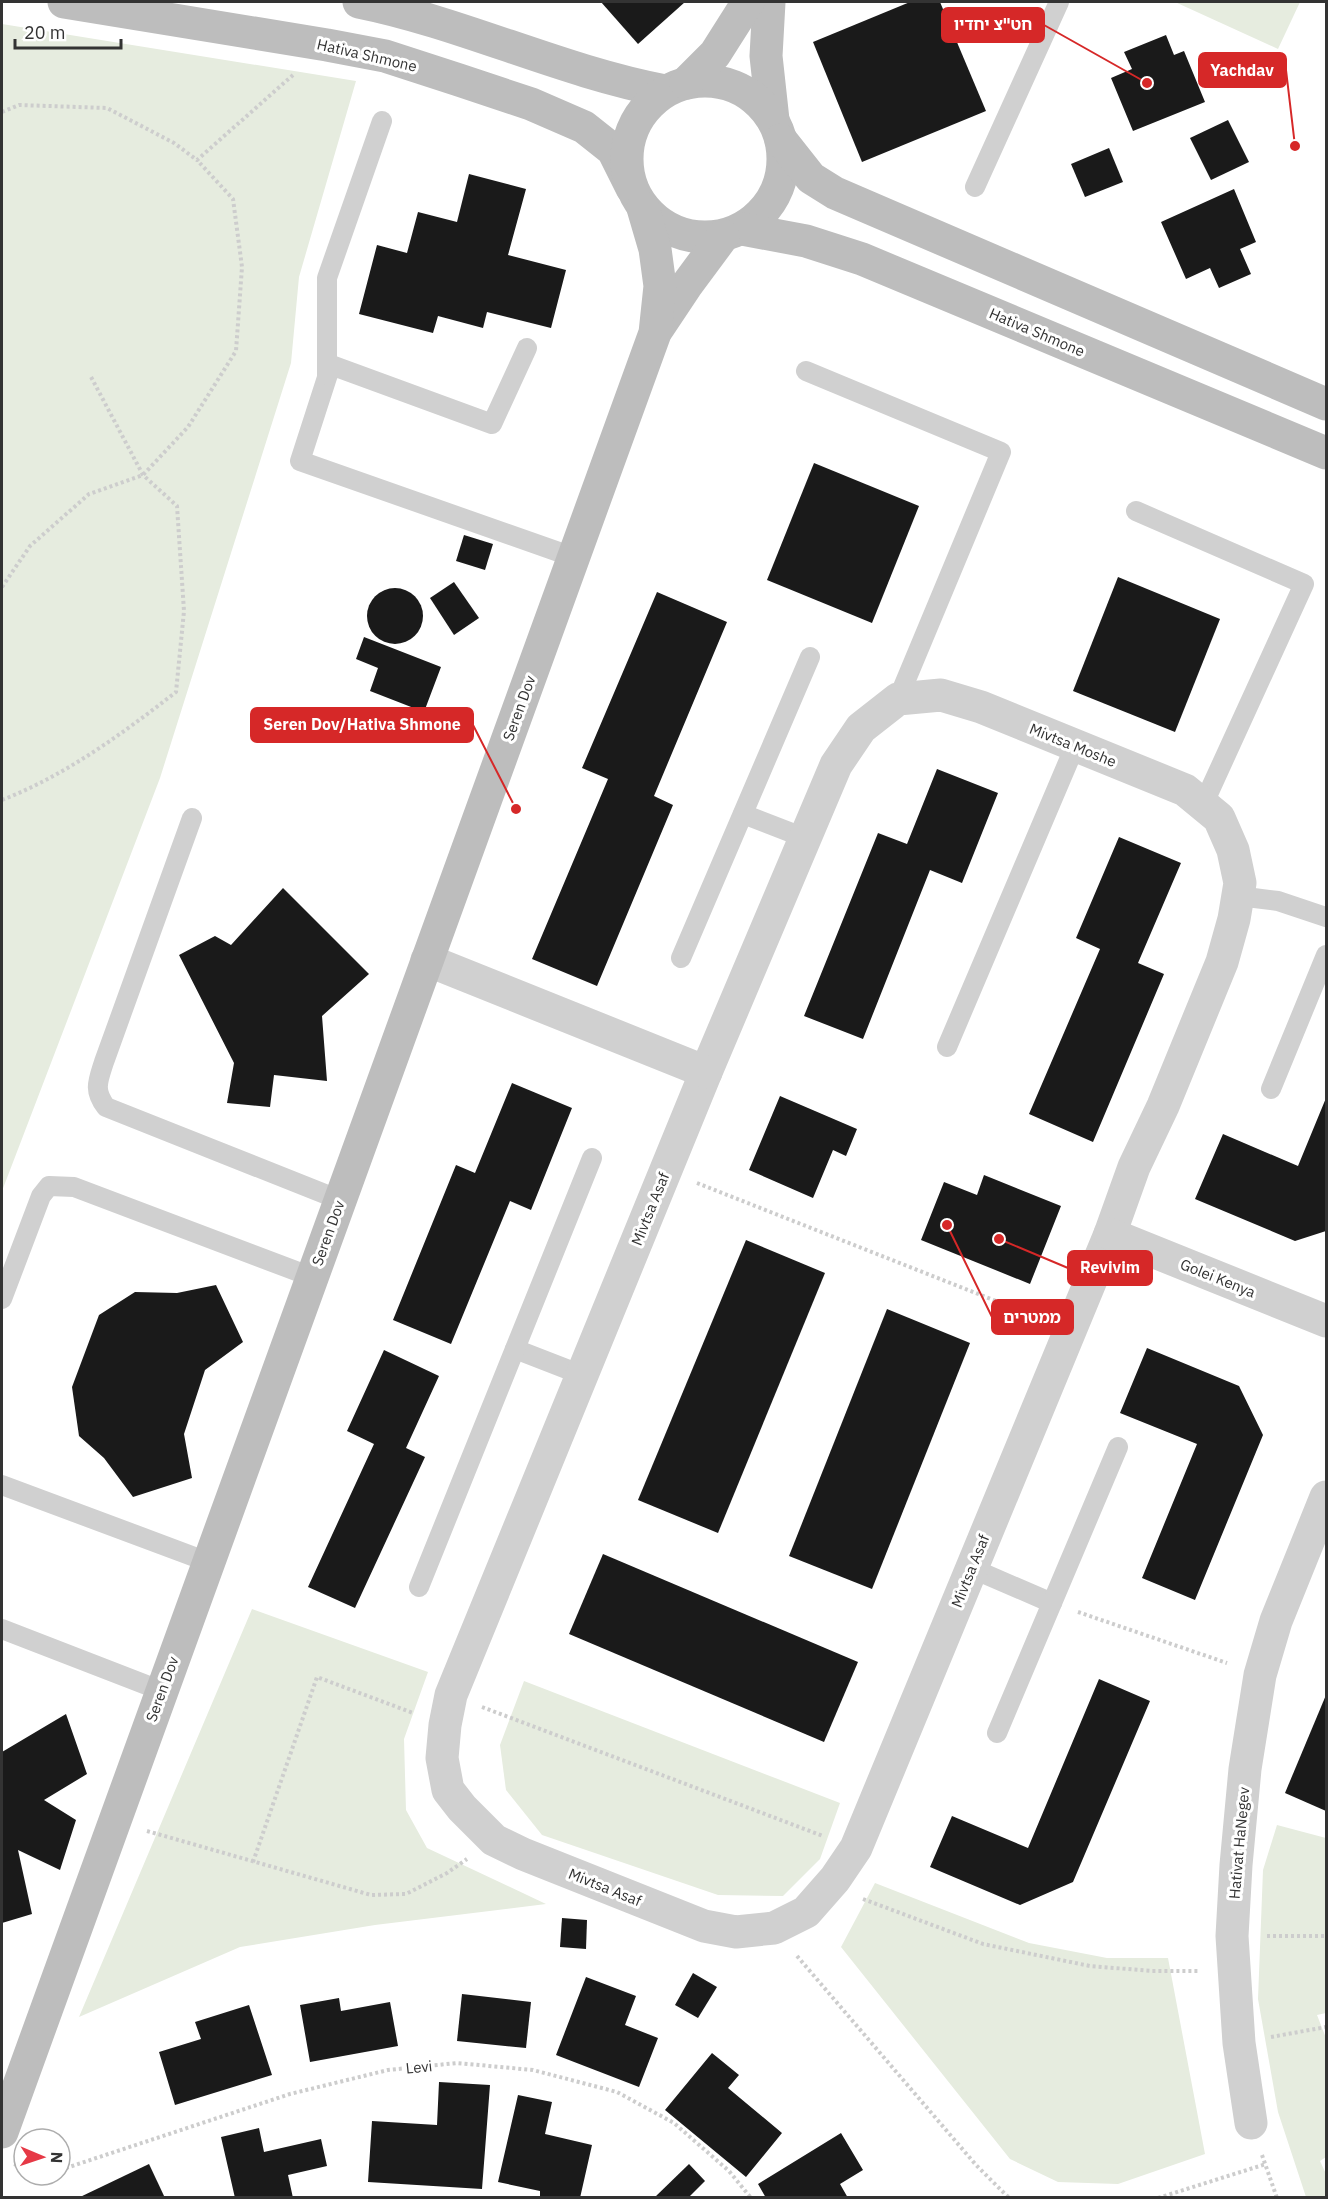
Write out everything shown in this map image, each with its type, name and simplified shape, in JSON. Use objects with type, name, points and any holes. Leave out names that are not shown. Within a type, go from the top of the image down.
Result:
[{"type":"street","name":"Hativa Shmone","points":[[64,2],[386,56],[531,104],[584,127],[613,150],[637,198]]},
{"type":"street","points":[[359,2],[398,9],[621,83],[676,87],[706,80],[745,91],[761,104],[811,178],[835,193],[1326,404]]},
{"type":"street","points":[[747,2],[715,54],[676,87],[650,102],[630,133],[626,152],[627,170],[637,198],[659,223],[679,234],[700,238],[732,233],[758,217],[771,201],[780,182],[783,161],[766,56],[769,2]]},
{"type":"street","name":"Seren Dov","points":[[637,198],[655,249],[660,286],[655,333]]},
{"type":"street","name":"Hativa Shmone","points":[[732,233],[806,241],[862,259],[1326,453]]},
{"type":"street","name":"Seren Dov","points":[[2,2132],[655,333],[686,286],[732,233]]},
{"type":"street","name":"Mivtsa Moshe","points":[[898,699],[941,695],[981,707],[1185,790],[1219,818],[1233,850],[1240,882],[1234,919],[1222,962],[1163,1106],[1134,1167],[1110,1234]]},
{"type":"street","points":[[427,960],[706,1072],[836,765],[861,728],[898,699]]},
{"type":"street","name":"Mivtsa Asaf","points":[[706,1072],[448,1710],[442,1758],[448,1790],[494,1840],[523,1854],[704,1926],[736,1932],[774,1928],[806,1912],[856,1848],[1110,1234]]},
{"type":"street","name":"Golei Kenya","points":[[1110,1234],[1326,1321]]},
{"type":"street","name":"Hativat HaNegev","points":[[1251,2123],[1239,2043],[1232,1936],[1245,1769],[1260,1675],[1276,1622],[1326,1497]]},
{"type":"lane","points":[[975,188],[1059,2]]},
{"type":"lane","points":[[327,375],[327,278],[382,121]]},
{"type":"lane","points":[[527,348],[492,424],[331,365],[300,461],[573,557]]},
{"type":"lane","points":[[806,371],[1001,452],[898,699]]},
{"type":"lane","points":[[1136,511],[1304,584],[1203,805]]},
{"type":"lane","points":[[681,958],[810,657]]},
{"type":"lane","points":[[947,1047],[1075,746]]},
{"type":"lane","points":[[743,814],[805,838]]},
{"type":"lane","points":[[192,818],[104,1062],[98,1081],[98,1096],[106,1107],[340,1200]]},
{"type":"lane","points":[[1238,896],[1278,902],[1326,917]]},
{"type":"lane","points":[[1271,1089],[1326,955]]},
{"type":"lane","points":[[419,1587],[592,1158]]},
{"type":"lane","points":[[2,1299],[41,1196],[49,1186],[74,1187],[312,1277]]},
{"type":"lane","points":[[515,1349],[582,1375]]},
{"type":"lane","points":[[997,1733],[1118,1447]]},
{"type":"lane","points":[[2,1485],[208,1563]]},
{"type":"lane","points":[[971,1568],[1052,1603]]},
{"type":"lane","points":[[2,1629],[162,1691]]},
{"type":"path","points":[[197,160],[327,45]]},
{"type":"path","points":[[2,112],[19,105],[107,108],[174,143],[197,160],[233,199],[242,267],[236,351],[188,427],[143,475],[88,494],[30,546],[2,586]]},
{"type":"path","points":[[2,800],[35,787],[123,734],[176,692],[184,611],[177,506],[143,475],[90,375]]},
{"type":"path","points":[[665,1171],[1070,1330]]},
{"type":"path","points":[[1052,1603],[1260,1675]]},
{"type":"path","points":[[253,1862],[317,1677],[448,1710],[856,1848]]},
{"type":"path","points":[[114,1821],[371,1895],[406,1894],[447,1873],[494,1840]]},
{"type":"path","points":[[828,1886],[983,1944],[1090,1966],[1152,1971],[1233,1970]]},
{"type":"path","points":[[774,1928],[976,2165],[1011,2198]]},
{"type":"path","points":[[1232,1936],[1326,1936]]},
{"type":"path","points":[[1239,2043],[1326,2027]]},
{"type":"path","name":"Levi","points":[[72,2166],[290,2094],[388,2070],[457,2063],[534,2070],[617,2092],[674,2123],[729,2171],[751,2198]]},
{"type":"path","points":[[1251,2123],[1277,2198]]},
{"type":"path","points":[[1158,2198],[1266,2164]]},
{"type":"shaded area","points":[[1175,2],[1300,2],[1278,49]]},
{"type":"shaded area","points":[[2,24],[356,81],[299,277],[291,363],[160,778],[2,1191]]},
{"type":"shaded area","points":[[252,1609],[428,1672],[404,1739],[406,1810],[427,1848],[546,1904],[375,1925],[240,1947],[79,2017]]},
{"type":"shaded area","points":[[524,1681],[840,1803],[820,1859],[783,1896],[718,1895],[542,1835],[506,1790],[500,1745]]},
{"type":"shaded area","points":[[1277,1825],[1326,1838],[1326,2013],[1317,2015],[1326,2038],[1326,2157],[1320,2161],[1326,2174],[1326,2197],[1306,2197],[1278,2112],[1258,1999],[1263,1870]]},
{"type":"shaded area","points":[[875,1883],[1029,1943],[1107,1958],[1168,1958],[1205,2154],[1118,2184],[1058,2182],[1010,2159],[841,1947]]},
{"type":"building","points":[[601,2],[685,2],[638,44]]},
{"type":"building","points":[[910,2],[940,2],[986,111],[862,162],[813,42]]},
{"type":"building","points":[[1166,35],[1174,55],[1184,51],[1205,102],[1133,131],[1111,78],[1132,69],[1124,52]]},
{"type":"building","points":[[1228,120],[1249,162],[1211,180],[1190,138]]},
{"type":"building","points":[[1109,148],[1123,182],[1085,197],[1071,164]]},
{"type":"building","points":[[469,174],[526,189],[508,255],[566,270],[551,328],[487,312],[483,328],[438,316],[433,333],[359,314],[377,245],[407,253],[418,212],[457,222]]},
{"type":"building","points":[[1234,189],[1256,242],[1240,249],[1251,274],[1219,288],[1210,268],[1186,279],[1161,222]]},
{"type":"building","points":[[814,463],[919,506],[872,623],[767,580]]},
{"type":"building","points":[[464,535],[493,544],[485,570],[456,561]]},
{"type":"building","points":[[1118,577],[1220,619],[1175,732],[1073,691]]},
{"type":"building","points":[[454,582],[479,618],[454,635],[430,598]]},
{"type":"building","points":[[395,588],[406,590],[415,596],[421,605],[423,616],[421,627],[415,636],[406,642],[395,644],[384,642],[375,636],[369,627],[367,616],[369,605],[375,596],[384,590]]},
{"type":"building","points":[[657,592],[727,622],[654,796],[673,805],[597,986],[532,959],[608,779],[582,768]]},
{"type":"building","points":[[364,637],[441,667],[424,712],[370,691],[378,668],[356,659]]},
{"type":"building","points":[[937,769],[998,793],[962,883],[930,870],[863,1039],[804,1016],[878,833],[907,844]]},
{"type":"building","points":[[1119,837],[1181,863],[1138,963],[1164,974],[1093,1142],[1029,1114],[1100,949],[1076,938]]},
{"type":"building","points":[[283,888],[369,974],[322,1016],[327,1081],[274,1075],[270,1107],[227,1103],[234,1063],[179,955],[215,936],[231,945]]},
{"type":"building","points":[[512,1083],[572,1108],[531,1210],[510,1201],[451,1344],[393,1320],[456,1165],[475,1173]]},
{"type":"building","points":[[780,1096],[857,1129],[846,1156],[833,1150],[813,1198],[749,1170]]},
{"type":"building","points":[[1326,1098],[1326,1231],[1295,1241],[1195,1199],[1223,1134],[1298,1166]]},
{"type":"building","points":[[984,1175],[1061,1206],[1030,1284],[921,1240],[944,1182],[977,1195]]},
{"type":"building","points":[[746,1240],[825,1273],[718,1533],[638,1500]]},
{"type":"building","points":[[216,1285],[243,1342],[205,1370],[184,1434],[192,1478],[133,1497],[104,1458],[79,1436],[72,1387],[99,1315],[135,1292],[177,1293]]},
{"type":"building","points":[[887,1309],[970,1343],[872,1589],[789,1556]]},
{"type":"building","points":[[1147,1348],[1239,1386],[1263,1435],[1195,1600],[1142,1578],[1197,1444],[1120,1413]]},
{"type":"building","points":[[384,1350],[439,1376],[406,1448],[425,1457],[355,1608],[308,1587],[374,1444],[347,1431]]},
{"type":"building","points":[[603,1554],[858,1662],[824,1742],[569,1634]]},
{"type":"building","points":[[1099,1679],[1150,1701],[1073,1882],[1020,1905],[930,1867],[952,1816],[1028,1848]]},
{"type":"building","points":[[1326,1695],[1326,1811],[1285,1793]]},
{"type":"building","points":[[66,1714],[87,1774],[44,1800],[76,1820],[60,1870],[18,1850],[32,1914],[2,1923],[2,1752]]},
{"type":"building","points":[[562,1918],[587,1920],[586,1949],[560,1947]]},
{"type":"building","points":[[693,1973],[717,1987],[698,2018],[675,2005]]},
{"type":"building","points":[[586,1977],[636,1996],[625,2025],[658,2038],[639,2087],[556,2055]]},
{"type":"building","points":[[462,1994],[531,2002],[526,2048],[457,2041]]},
{"type":"building","points":[[339,1998],[341,2011],[390,2002],[398,2046],[310,2062],[300,2005]]},
{"type":"building","points":[[249,2005],[272,2075],[175,2105],[159,2052],[201,2039],[195,2022]]},
{"type":"building","points":[[712,2053],[739,2075],[728,2088],[782,2133],[746,2177],[665,2110]]},
{"type":"building","points":[[439,2082],[490,2085],[482,2189],[368,2182],[372,2121],[437,2125]]},
{"type":"building","points":[[518,2095],[552,2102],[545,2134],[592,2145],[580,2198],[547,2198],[540,2196],[540,2191],[498,2182]]},
{"type":"building","points":[[259,2128],[264,2152],[321,2139],[327,2166],[288,2175],[293,2198],[235,2198],[221,2137]]},
{"type":"building","points":[[841,2133],[863,2170],[840,2184],[848,2198],[766,2198],[758,2184]]},
{"type":"building","points":[[149,2164],[165,2198],[78,2198]]},
{"type":"building","points":[[689,2164],[705,2181],[688,2198],[654,2198]]},
{"type":"place","name":"חט\"צ יחדיו","points":[[1147,83]]},
{"type":"place","name":"Yachdav","points":[[1295,146]]},
{"type":"place","name":"Seren Dov/Hativa Shmone","points":[[516,809]]},
{"type":"place","name":"ממטרים","points":[[947,1225]]},
{"type":"place","name":"Revivim","points":[[999,1239]]}]
